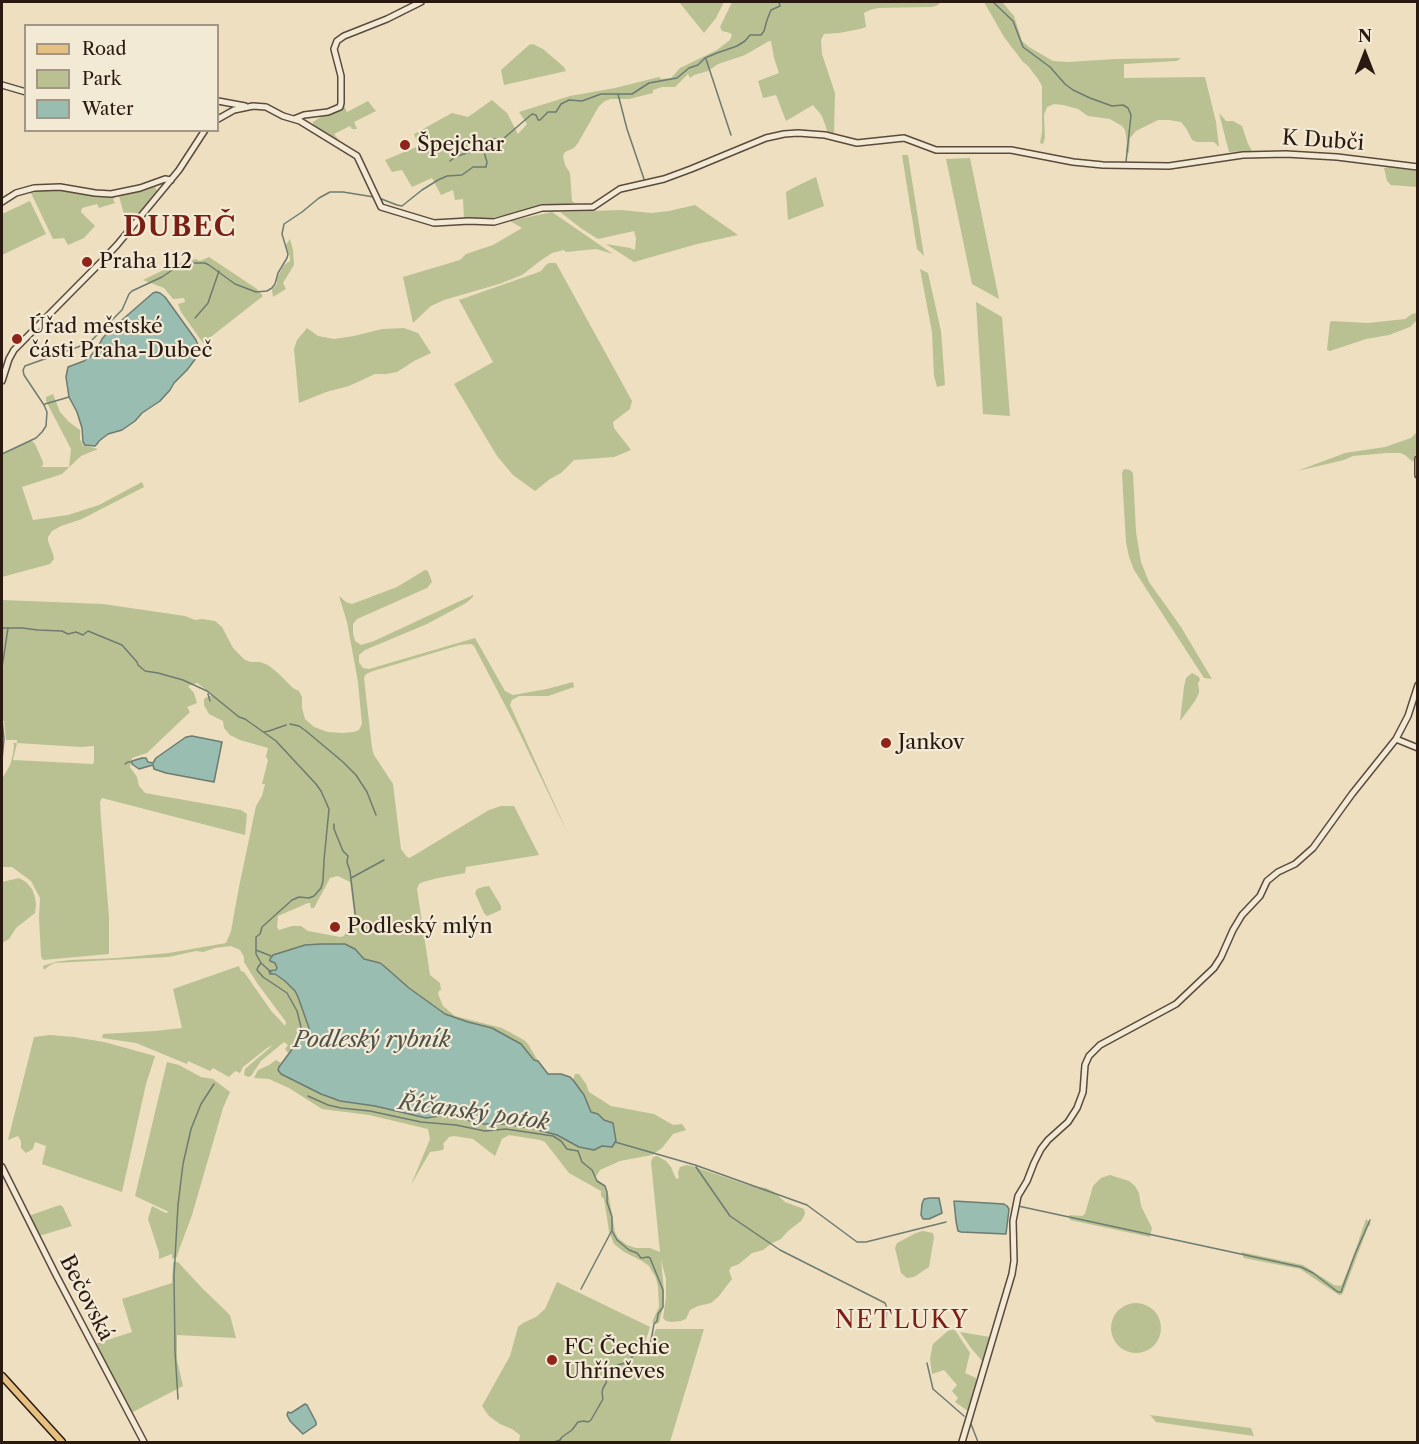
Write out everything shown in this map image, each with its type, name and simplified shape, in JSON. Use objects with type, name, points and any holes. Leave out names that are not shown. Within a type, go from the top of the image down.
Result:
[{"type":"main road","points":[[2,1376],[62,1443]]},
{"type":"street","points":[[219,101],[266,107],[294,119],[335,110],[340,107],[341,103],[341,76],[334,49],[337,41],[420,2]]},
{"type":"street","points":[[2,85],[24,91]]},
{"type":"street","points":[[219,118],[248,106]]},
{"type":"street","name":"K Dubči","points":[[294,119],[308,124],[357,156],[379,204],[385,209],[437,223],[494,222],[542,208],[593,207],[621,189],[691,170],[766,138],[798,133],[825,135],[857,143],[904,138],[936,150],[1011,150],[1073,162],[1111,165],[1169,166],[1225,157],[1305,154],[1418,167]]},
{"type":"street","points":[[2,381],[14,350],[102,261],[187,160],[204,132]]},
{"type":"street","points":[[2,202],[16,193],[38,188],[60,187],[111,194],[134,190],[165,179],[171,180]]},
{"type":"street","points":[[1418,459],[1416,466],[1418,475]]},
{"type":"street","points":[[962,1443],[1012,1274],[1013,1221],[1018,1196],[1028,1180],[1041,1149],[1068,1122],[1077,1108],[1083,1092],[1087,1059],[1100,1045],[1176,1004],[1209,973],[1221,957],[1242,915],[1260,896],[1269,879],[1295,864],[1313,848],[1396,739],[1408,716],[1418,685]]},
{"type":"street","points":[[1396,739],[1418,748]]},
{"type":"street","name":"Bečovská","points":[[2,1167],[63,1290],[144,1443]]},
{"type":"green space","points":[[679,2],[724,2],[716,18],[704,33]]},
{"type":"green space","points":[[732,2],[940,2],[932,7],[870,10],[864,13],[866,27],[824,34],[821,40],[822,54],[835,93],[834,134],[828,133],[822,116],[813,105],[786,121],[776,95],[763,98],[758,81],[779,73],[771,41],[769,41],[745,55],[718,64],[708,71],[690,78],[688,74],[675,87],[662,87],[653,90],[653,93],[629,99],[611,99],[599,106],[578,143],[563,156],[570,173],[572,201],[575,203],[538,207],[488,219],[464,219],[463,199],[455,200],[453,190],[441,195],[432,178],[412,187],[402,170],[392,172],[385,160],[419,146],[414,134],[452,113],[468,117],[492,100],[507,113],[518,134],[527,124],[519,112],[570,96],[659,77],[661,79],[671,78],[680,68],[717,50],[730,40],[732,35],[722,31],[720,27]]},
{"type":"green space","points":[[984,2],[1002,2],[1014,16],[1022,41],[1053,61],[1181,58],[1177,61],[1124,64],[1124,78],[1205,77],[1216,122],[1219,147],[1214,142],[1192,140],[1181,122],[1158,120],[1136,131],[1130,138],[1129,153],[1126,153],[1127,142],[1122,126],[1110,119],[1088,116],[1078,109],[1054,104],[1047,107],[1044,115],[1045,138],[1043,144],[1040,143],[1042,86],[1004,37]]},
{"type":"green space","points":[[533,44],[543,49],[566,71],[504,85],[501,70]]},
{"type":"green space","points":[[368,101],[376,111],[354,122],[357,129],[352,129],[350,126],[334,134],[342,144],[313,126],[313,122],[321,117],[339,111],[343,103],[347,112]]},
{"type":"green space","points":[[1219,113],[1226,121],[1233,121],[1242,126],[1252,151],[1229,152]]},
{"type":"green space","points":[[902,155],[908,155],[924,256],[917,249]]},
{"type":"green space","points":[[970,158],[999,299],[972,284],[946,159]]},
{"type":"green space","points":[[1384,168],[1417,171],[1417,187],[1391,185],[1387,181]]},
{"type":"green space","points":[[816,177],[824,206],[788,220],[786,192]]},
{"type":"green space","points":[[154,185],[158,192],[131,225],[126,222],[119,196]]},
{"type":"green space","points":[[43,189],[116,197],[113,199],[115,203],[99,208],[97,204],[82,208],[81,212],[95,226],[84,238],[68,245],[64,238],[53,239],[30,191]]},
{"type":"green space","points":[[30,201],[46,234],[2,255],[2,214]]},
{"type":"green space","points":[[695,205],[738,235],[634,262],[606,244],[635,250],[634,231],[598,239],[560,212],[622,210],[651,213]]},
{"type":"green space","points":[[552,212],[613,254],[596,249],[566,252],[564,250],[552,253],[522,275],[431,306],[413,323],[403,277],[460,260],[466,254],[493,245],[522,228],[510,221]]},
{"type":"green space","points":[[290,239],[294,265],[283,283],[286,289],[273,297],[272,290],[277,284],[277,278],[284,265],[290,261],[286,245]]},
{"type":"green space","points":[[209,257],[257,289],[263,296],[203,343],[181,312],[178,304],[185,302],[184,298],[173,299],[164,288],[143,280],[174,265],[196,259],[200,261]]},
{"type":"green space","points":[[549,263],[556,263],[632,401],[630,409],[613,422],[614,428],[631,450],[614,457],[574,460],[561,473],[535,491],[513,475],[497,456],[454,384],[493,362],[459,300],[541,271]]},
{"type":"green space","points":[[920,269],[928,273],[941,331],[945,385],[937,387],[934,376],[932,332]]},
{"type":"green space","points":[[976,302],[1002,317],[1010,416],[983,414]]},
{"type":"green space","points":[[1417,313],[1417,320],[1410,327],[1389,335],[1327,350],[1330,322],[1332,321],[1368,323],[1405,319]]},
{"type":"green space","points":[[307,328],[318,336],[334,339],[382,329],[404,328],[418,333],[431,353],[397,372],[375,374],[349,386],[299,403],[294,349],[297,340]]},
{"type":"green space","points":[[53,394],[60,412],[80,430],[83,445],[98,449],[81,456],[62,474],[22,487],[33,520],[68,515],[99,505],[142,482],[144,487],[82,519],[52,531],[48,541],[54,559],[50,564],[2,577],[2,455],[31,440],[43,462],[41,467],[69,467],[71,449],[46,401],[46,397]]},
{"type":"green space","points":[[1417,432],[1417,450],[1413,462],[1400,453],[1387,453],[1353,456],[1297,471],[1345,453],[1385,447],[1411,438]]},
{"type":"green space","points":[[1124,469],[1133,473],[1136,532],[1141,562],[1149,582],[1181,627],[1212,679],[1204,678],[1134,570],[1126,542],[1122,473]]},
{"type":"green space","points":[[425,570],[428,571],[432,582],[427,588],[357,619],[353,624],[355,641],[361,645],[374,641],[473,595],[473,597],[427,624],[365,650],[359,655],[359,662],[363,668],[369,669],[475,638],[505,691],[513,695],[573,682],[574,687],[548,696],[519,696],[512,700],[510,705],[568,834],[474,646],[460,645],[373,671],[366,674],[364,678],[372,748],[393,784],[401,849],[406,856],[409,858],[413,856],[489,810],[501,806],[514,806],[539,855],[466,867],[465,873],[423,882],[417,889],[430,975],[440,983],[441,990],[438,994],[443,1006],[455,1016],[502,1028],[524,1040],[538,1061],[534,1060],[521,1044],[499,1032],[487,1026],[445,1014],[380,963],[364,959],[355,949],[345,944],[305,945],[271,956],[271,962],[275,963],[277,968],[269,971],[295,990],[309,1028],[308,1034],[288,1053],[285,1049],[288,1045],[284,1042],[261,1061],[251,1076],[244,1075],[245,1069],[273,1045],[243,1067],[240,1073],[235,1071],[229,1077],[213,1068],[210,1071],[188,1061],[187,1064],[136,1043],[102,1038],[103,1034],[182,1028],[173,989],[239,966],[285,1026],[286,1022],[257,983],[244,962],[240,950],[231,946],[168,957],[54,963],[44,970],[43,966],[55,962],[70,960],[169,953],[226,943],[231,931],[256,806],[265,784],[262,784],[268,760],[266,757],[268,748],[230,735],[224,728],[223,721],[209,714],[204,705],[204,699],[213,695],[197,683],[188,686],[194,693],[197,703],[187,707],[190,712],[147,753],[132,758],[130,767],[145,793],[241,810],[247,814],[245,835],[102,798],[100,802],[109,917],[109,954],[43,960],[39,918],[40,898],[31,881],[12,867],[2,867],[2,779],[10,765],[13,743],[17,743],[17,740],[6,740],[4,721],[2,721],[4,658],[2,656],[2,600],[103,604],[185,616],[195,620],[215,621],[222,627],[233,648],[245,660],[268,665],[299,691],[305,719],[314,727],[328,732],[343,733],[359,730],[362,724],[358,682],[347,622],[339,596],[352,604],[397,587]],"holes":[[[17,743],[94,746],[93,764],[13,760]],[[338,876],[350,882],[355,921],[349,926],[344,936],[308,931],[301,926],[279,930],[278,916],[308,903],[311,908],[314,908],[330,878]]]},
{"type":"green space","points":[[1192,673],[1199,677],[1199,693],[1180,721],[1186,678]]},
{"type":"green space","points":[[19,878],[32,889],[36,905],[35,913],[2,943],[2,882]]},
{"type":"green space","points":[[489,886],[501,910],[487,916],[475,893],[477,889]]},
{"type":"green space","points":[[50,1035],[104,1042],[155,1056],[146,1084],[122,1192],[42,1164],[46,1146],[35,1142],[33,1149],[26,1153],[21,1148],[18,1136],[8,1140],[34,1037]]},
{"type":"green space","points":[[276,1060],[281,1063],[279,1067],[281,1074],[340,1101],[426,1117],[455,1117],[484,1124],[531,1128],[557,1135],[579,1147],[594,1150],[602,1146],[604,1120],[598,1114],[591,1112],[584,1095],[573,1080],[575,1074],[579,1074],[589,1092],[611,1106],[654,1114],[673,1125],[682,1124],[686,1130],[673,1134],[662,1148],[652,1155],[620,1161],[600,1170],[595,1178],[605,1187],[609,1197],[618,1238],[636,1248],[650,1248],[660,1252],[651,1162],[653,1157],[657,1156],[671,1167],[676,1179],[679,1178],[680,1167],[692,1166],[748,1185],[766,1188],[785,1202],[804,1209],[805,1214],[801,1221],[781,1239],[763,1250],[752,1253],[739,1264],[731,1267],[729,1271],[732,1279],[719,1296],[711,1303],[690,1310],[686,1319],[681,1321],[671,1322],[663,1318],[666,1279],[661,1260],[663,1307],[659,1323],[655,1324],[652,1322],[659,1307],[658,1287],[649,1266],[614,1244],[601,1191],[569,1173],[545,1142],[509,1135],[502,1139],[495,1156],[473,1139],[449,1137],[443,1144],[443,1150],[430,1152],[411,1185],[430,1139],[428,1129],[369,1115],[322,1109],[289,1088],[269,1079],[254,1078],[258,1070]]},
{"type":"green space","points":[[167,1062],[179,1065],[201,1077],[213,1079],[230,1092],[177,1257],[172,1259],[172,1254],[159,1259],[148,1219],[152,1206],[166,1213],[169,1212],[135,1196]]},
{"type":"green space","points":[[1110,1175],[1129,1181],[1135,1186],[1139,1193],[1141,1206],[1152,1228],[1150,1237],[1070,1220],[1069,1215],[1082,1216],[1085,1214],[1093,1186],[1101,1178]]},
{"type":"green space","points":[[60,1205],[72,1226],[39,1236],[30,1218],[31,1215]]},
{"type":"green space","points":[[1366,1219],[1371,1224],[1341,1295],[1300,1269],[1244,1258],[1241,1252],[1303,1265],[1334,1285],[1340,1286]]},
{"type":"green space","points":[[923,1231],[933,1233],[934,1237],[929,1267],[914,1277],[907,1278],[901,1273],[895,1248],[897,1243]]},
{"type":"green space","points":[[173,1262],[178,1262],[230,1315],[236,1338],[177,1335],[177,1360],[183,1386],[131,1413],[95,1344],[132,1332],[122,1299],[172,1283]]},
{"type":"green space","points":[[557,1282],[650,1327],[644,1346],[650,1344],[656,1329],[704,1329],[670,1442],[519,1442],[520,1435],[500,1424],[484,1409],[482,1406],[510,1356],[518,1327],[545,1309]]},
{"type":"green space","points":[[1131,1303],[1141,1303],[1154,1310],[1161,1323],[1161,1333],[1154,1346],[1141,1353],[1131,1353],[1122,1349],[1115,1342],[1111,1333],[1111,1323],[1115,1314],[1122,1307]]},
{"type":"green space","points":[[950,1329],[955,1330],[970,1353],[965,1373],[976,1378],[968,1411],[955,1402],[958,1398],[952,1391],[957,1385],[944,1370],[932,1374],[930,1359],[933,1344]]},
{"type":"green space","points":[[960,1332],[990,1337],[983,1362],[971,1348]]},
{"type":"green space","points":[[1150,1415],[1251,1428],[1254,1436],[1156,1422]]},
{"type":"water","points":[[156,292],[165,297],[196,340],[199,354],[160,401],[142,413],[135,421],[122,430],[108,434],[95,446],[85,445],[77,412],[69,397],[66,377],[68,367],[90,357],[107,333]]},
{"type":"water","points":[[192,736],[222,742],[214,782],[166,773],[154,769],[153,765],[139,769],[132,764],[132,761],[142,758],[153,763],[156,758],[186,737]]},
{"type":"water","name":"Podleský rybník","points":[[345,944],[355,949],[364,959],[380,963],[445,1014],[492,1028],[521,1044],[548,1074],[570,1077],[584,1095],[591,1112],[613,1123],[616,1141],[612,1147],[602,1146],[594,1150],[579,1147],[557,1135],[531,1128],[484,1124],[455,1117],[426,1118],[375,1106],[340,1101],[281,1074],[279,1067],[307,1034],[309,1028],[295,991],[275,974],[270,974],[269,971],[277,968],[270,959],[273,955],[305,945]]},
{"type":"water","points":[[939,1198],[942,1213],[929,1219],[923,1219],[922,1204],[924,1199]]},
{"type":"water","points":[[954,1201],[1004,1204],[1009,1209],[1006,1234],[958,1231]]},
{"type":"water","points":[[305,1404],[316,1425],[303,1434],[287,1415],[288,1412],[291,1413]]},
{"type":"waterway","name":"Říčanský potok","points":[[379,198],[402,206],[438,180],[447,176],[462,175],[473,167],[486,167],[484,144],[491,139],[503,139],[532,114],[540,120],[548,112],[556,112],[561,104],[569,100],[582,101],[601,94],[632,94],[649,83],[677,78],[705,58],[737,46],[750,35],[761,35],[771,10],[780,6],[779,2]]},
{"type":"waterway","points":[[993,2],[1013,21],[1023,47],[1050,67],[1065,84],[1090,98],[1112,106],[1123,105],[1128,108],[1131,115],[1126,162]]},
{"type":"waterway","points":[[706,59],[731,135]]},
{"type":"waterway","points":[[618,94],[644,179]]},
{"type":"waterway","points":[[450,161],[481,148]]},
{"type":"waterway","name":"Říčanský potok","points":[[2,454],[36,438],[46,426],[47,412],[24,375],[25,366],[89,343],[122,310],[132,291],[162,277],[178,266],[191,263],[205,263],[235,284],[256,292],[267,291],[275,284],[278,273],[287,258],[282,234],[284,224],[330,192],[374,197]]},
{"type":"waterway","points":[[195,318],[208,303],[219,271]]},
{"type":"waterway","points":[[45,404],[69,397]]},
{"type":"waterway","name":"Říčanský potok","points":[[2,628],[62,631],[68,634],[76,632],[83,635],[88,631],[122,645],[145,671],[183,680],[207,691],[239,717],[276,741],[316,784],[329,809],[321,888],[314,896],[292,900],[262,927],[260,934],[256,937],[256,954],[261,963],[257,970],[263,977],[287,993],[297,1011],[300,1032]]},
{"type":"waterway","points":[[2,668],[8,628]]},
{"type":"waterway","name":"Říčanský potok","points":[[208,694],[210,701]]},
{"type":"waterway","points":[[2,719],[4,739],[2,760]]},
{"type":"waterway","points":[[290,724],[306,731],[356,775],[367,792],[376,815]]},
{"type":"waterway","points":[[264,732],[286,725]]},
{"type":"waterway","points":[[125,764],[131,762]]},
{"type":"waterway","points":[[334,824],[343,851],[348,856],[356,921],[349,928],[347,935]]},
{"type":"waterway","points":[[351,878],[384,860]]},
{"type":"waterway","points":[[256,950],[271,956]]},
{"type":"waterway","points":[[261,963],[271,972]]},
{"type":"waterway","points":[[178,1399],[174,1276],[178,1205],[183,1164],[191,1129],[201,1104],[214,1084]]},
{"type":"waterway","name":"Říčanský potok","points":[[308,1096],[341,1108],[370,1111],[421,1122],[456,1125],[485,1131],[506,1129],[553,1136],[567,1149],[578,1151],[582,1162],[592,1170],[597,1181],[605,1186],[612,1217],[612,1231],[617,1240],[629,1250],[637,1253],[641,1258],[650,1258],[663,1290],[663,1307],[654,1324],[650,1346],[635,1352],[629,1362],[609,1369],[603,1388],[603,1399],[591,1420],[578,1422],[572,1430],[554,1442]]},
{"type":"waterway","points":[[615,1142],[695,1165],[807,1205],[857,1242],[866,1242],[946,1222]]},
{"type":"waterway","points":[[696,1167],[730,1216],[780,1250],[885,1303],[886,1319]]},
{"type":"waterway","points":[[1018,1206],[1301,1267],[1338,1292],[1341,1292],[1370,1220]]},
{"type":"waterway","points":[[581,1289],[611,1232]]},
{"type":"waterway","points":[[927,1363],[933,1389],[964,1416]]},
{"type":"waterway","points":[[971,1424],[978,1442]]},
{"type":"place","name":"Špejchar","points":[[405,145]]},
{"type":"place","name":"Praha 112","points":[[87,262]]},
{"type":"place","name":"Úřad městské části Praha-Dubeč","points":[[17,339]]},
{"type":"place","name":"Jankov","points":[[886,743]]},
{"type":"place","name":"Podleský mlýn","points":[[335,927]]},
{"type":"place","name":"FC Čechie Uhříněves","points":[[552,1360]]},
{"type":"district","name":"DUBEČ","points":[[180,228]]},
{"type":"district","name":"NETLUKY","points":[[902,1321]]}]
